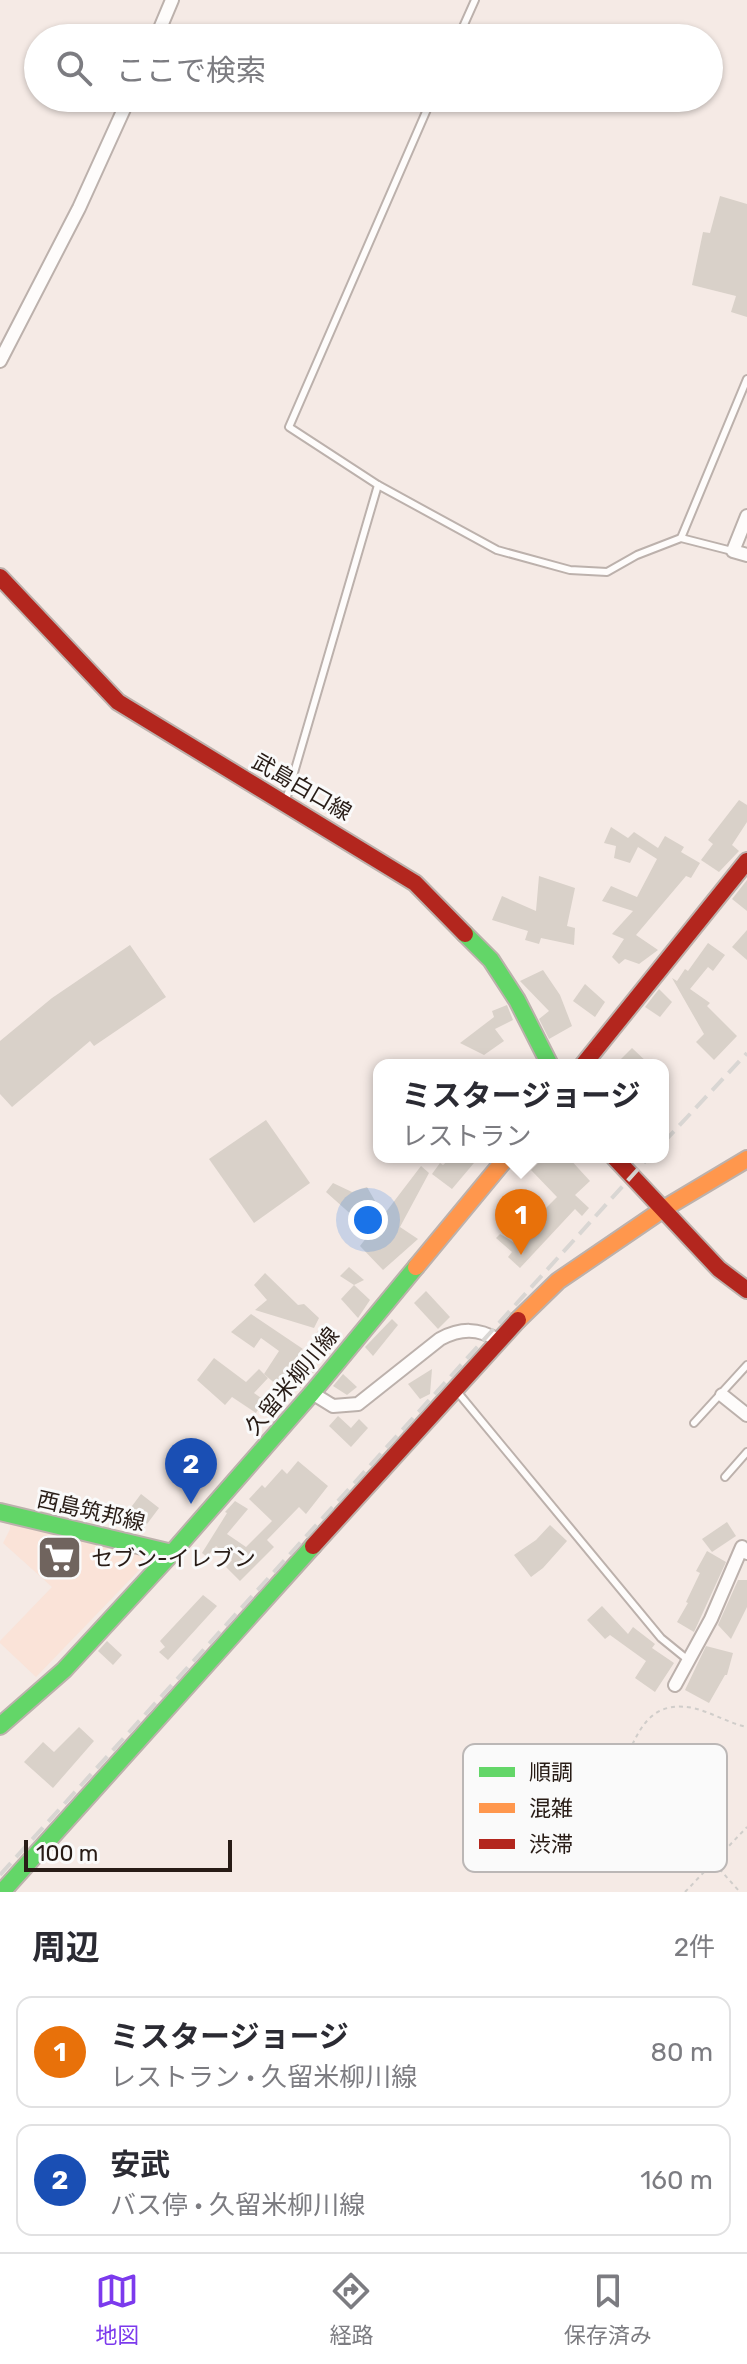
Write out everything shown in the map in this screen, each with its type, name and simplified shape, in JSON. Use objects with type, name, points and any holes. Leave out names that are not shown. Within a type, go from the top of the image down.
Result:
[{"type":"main road","name":"武島白口線","points":[[0,577],[118,702],[415,883],[491,960],[517,1000],[547,1059]]},
{"type":"main road","points":[[588,1059],[747,861]]},
{"type":"main road","points":[[2,1892],[498,1340],[558,1281],[665,1208],[747,1159]]},
{"type":"main road","name":"久留米柳川線","points":[[0,1726],[64,1670],[172,1553],[312,1393],[502,1163]]},
{"type":"main road","points":[[619,1163],[639,1186],[665,1208],[719,1269],[747,1290]]},
{"type":"main road","name":"西島筑邦線","points":[[0,1512],[172,1553]]},
{"type":"street","points":[[162,24],[172,0]]},
{"type":"street","points":[[0,361],[79,208],[123,112]]},
{"type":"street","points":[[747,516],[733,551],[747,555]]},
{"type":"street","points":[[312,1393],[333,1406],[358,1404],[440,1339],[454,1332],[471,1329],[498,1340]]},
{"type":"street","points":[[722,1395],[747,1415]]},
{"type":"street","points":[[675,1685],[711,1619],[745,1546]]},
{"type":"lane","points":[[464,24],[475,0]]},
{"type":"lane","points":[[426,112],[289,427],[378,485],[497,550],[570,570],[607,572],[637,555],[681,538],[733,551]]},
{"type":"lane","points":[[681,538],[747,379]]},
{"type":"lane","points":[[285,804],[378,485]]},
{"type":"lane","points":[[694,1423],[747,1365]]},
{"type":"lane","points":[[455,1389],[661,1638],[688,1660]]},
{"type":"lane","points":[[725,1477],[747,1452]]},
{"type":"path","points":[[631,1744],[654,1714],[678,1707],[692,1708],[747,1727]]},
{"type":"path","points":[[727,1848],[747,1827]]},
{"type":"path","points":[[685,1892],[704,1872]]},
{"type":"path","points":[[721,1872],[740,1892]]},
{"type":"shaded area","points":[[10,1519],[149,1552],[149,1560],[36,1677],[0,1641],[52,1587],[3,1543],[10,1529]]},
{"type":"building","points":[[720,196],[747,204],[747,317],[731,312],[736,296],[692,285],[703,232],[710,233]]},
{"type":"building","points":[[739,800],[747,805],[747,822],[732,845],[739,851],[719,872],[701,860],[713,844],[708,840]]},
{"type":"building","points":[[611,827],[628,838],[634,832],[658,848],[665,836],[684,847],[681,852],[700,863],[691,878],[686,876],[636,935],[658,950],[639,964],[625,959],[619,964],[612,957],[624,939],[612,934],[633,911],[602,901],[611,886],[637,897],[657,859],[638,847],[630,863],[614,858],[616,846],[604,843]]},
{"type":"building","points":[[539,876],[575,888],[567,926],[575,928],[574,945],[541,938],[539,944],[525,940],[528,931],[492,920],[502,896],[536,911]]},
{"type":"building","points":[[747,880],[747,911],[732,899]]},
{"type":"building","points":[[747,930],[747,960],[732,947]]},
{"type":"building","points":[[708,943],[725,955],[713,971],[708,967],[690,989],[710,1003],[707,1006],[737,1036],[714,1060],[696,1042],[704,1034],[672,978],[677,981],[685,969],[688,971]]},
{"type":"building","points":[[130,945],[166,997],[94,1046],[90,1041],[12,1107],[0,1094],[0,1041],[52,998]]},
{"type":"building","points":[[543,970],[560,995],[572,1026],[549,1039],[539,1019],[549,1011],[520,981]]},
{"type":"building","points":[[585,984],[605,1002],[595,1017],[573,1001]]},
{"type":"building","points":[[659,989],[672,1002],[660,1017],[645,1007]]},
{"type":"building","points":[[507,1005],[513,1020],[495,1029],[504,1041],[484,1055],[460,1043],[494,1017],[492,1011]]},
{"type":"building","points":[[632,1048],[644,1059],[621,1059]]},
{"type":"building","points":[[266,1120],[310,1183],[254,1223],[209,1159]]},
{"type":"building","points":[[440,1163],[474,1163],[452,1189],[432,1174]]},
{"type":"building","points":[[539,1163],[574,1163],[590,1181],[575,1195],[589,1208],[582,1216],[575,1209],[520,1268],[508,1257],[512,1252],[496,1238],[500,1234],[518,1245],[541,1220],[537,1217],[557,1197],[531,1170]]},
{"type":"building","points":[[421,1166],[429,1173],[400,1227],[418,1239],[383,1270],[360,1246]]},
{"type":"building","points":[[333,1183],[352,1192],[367,1187],[375,1201],[354,1217],[326,1192]]},
{"type":"building","points":[[349,1267],[364,1280],[354,1285],[340,1276]]},
{"type":"building","points":[[265,1273],[298,1305],[304,1304],[319,1318],[314,1328],[255,1310],[267,1300],[254,1285]]},
{"type":"building","points":[[354,1285],[370,1300],[358,1318],[341,1299]]},
{"type":"building","points":[[426,1291],[450,1317],[438,1329],[414,1303]]},
{"type":"building","points":[[251,1314],[303,1349],[300,1351],[317,1368],[299,1390],[286,1380],[279,1387],[264,1374],[279,1351],[261,1338],[254,1348],[231,1332]]},
{"type":"building","points":[[392,1319],[398,1325],[373,1356],[365,1347]]},
{"type":"building","points":[[322,1326],[336,1338],[330,1347],[315,1335]]},
{"type":"building","points":[[214,1358],[246,1382],[259,1369],[268,1378],[254,1393],[264,1400],[256,1413],[232,1397],[225,1405],[197,1380]]},
{"type":"building","points":[[432,1369],[430,1394],[420,1399],[408,1384]]},
{"type":"building","points":[[343,1374],[357,1387],[347,1395],[333,1386]]},
{"type":"building","points":[[338,1416],[351,1428],[359,1419],[368,1428],[351,1447],[329,1426]]},
{"type":"building","points":[[298,1461],[328,1486],[306,1514],[299,1507],[267,1540],[274,1547],[240,1581],[226,1567],[232,1560],[216,1546],[207,1557],[202,1553],[225,1512],[235,1501],[248,1509],[227,1534],[246,1547],[272,1521],[249,1499],[262,1485],[265,1488],[282,1469],[287,1474]]},
{"type":"building","points":[[181,1469],[201,1480],[193,1493],[173,1482]]},
{"type":"building","points":[[141,1494],[159,1508],[141,1532],[123,1518]]},
{"type":"building","points":[[727,1522],[736,1536],[712,1552],[702,1539]]},
{"type":"building","points":[[550,1525],[567,1541],[531,1577],[514,1555],[536,1540]]},
{"type":"building","points":[[707,1551],[726,1562],[694,1632],[677,1622],[688,1603],[700,1573],[696,1571]]},
{"type":"building","points":[[738,1580],[747,1580],[747,1607],[731,1639],[718,1625]]},
{"type":"building","points":[[203,1595],[217,1606],[168,1660],[159,1652],[165,1647],[160,1641]]},
{"type":"building","points":[[602,1606],[628,1634],[633,1627],[655,1644],[652,1648],[674,1663],[655,1692],[635,1678],[646,1661],[610,1635],[605,1639],[587,1620]]},
{"type":"building","points":[[107,1641],[122,1655],[113,1665],[98,1651]]},
{"type":"building","points":[[706,1646],[733,1653],[727,1675],[709,1703],[685,1690]]},
{"type":"building","points":[[79,1727],[94,1741],[53,1788],[24,1762],[43,1742],[54,1752]]},
{"type":"railway","points":[[669,1137],[747,1053]]},
{"type":"railway","points":[[0,1875],[644,1163]]},
{"type":"traffic: fast","points":[[465,934],[491,960],[517,1000],[547,1059]]},
{"type":"traffic: fast","points":[[0,1726],[64,1670],[172,1553],[312,1393],[416,1267]]},
{"type":"traffic: fast","points":[[0,1512],[172,1553]]},
{"type":"traffic: fast","points":[[2,1892],[313,1546]]},
{"type":"traffic: slow","points":[[518,1320],[558,1281],[665,1208],[747,1159]]},
{"type":"traffic: slow","points":[[416,1267],[502,1163]]},
{"type":"traffic: jam","points":[[0,577],[118,702],[415,883],[465,934]]},
{"type":"traffic: jam","points":[[588,1059],[747,861]]},
{"type":"traffic: jam","points":[[620,1163],[719,1269],[747,1290]]},
{"type":"traffic: jam","points":[[313,1546],[518,1320]]},
{"type":"place","name":"ミスタージョージ","points":[[521,1255]]},
{"type":"place","name":"安武","points":[[191,1504]]},
{"type":"place","name":"セブン-イレブン","points":[[60,1558]]}]
